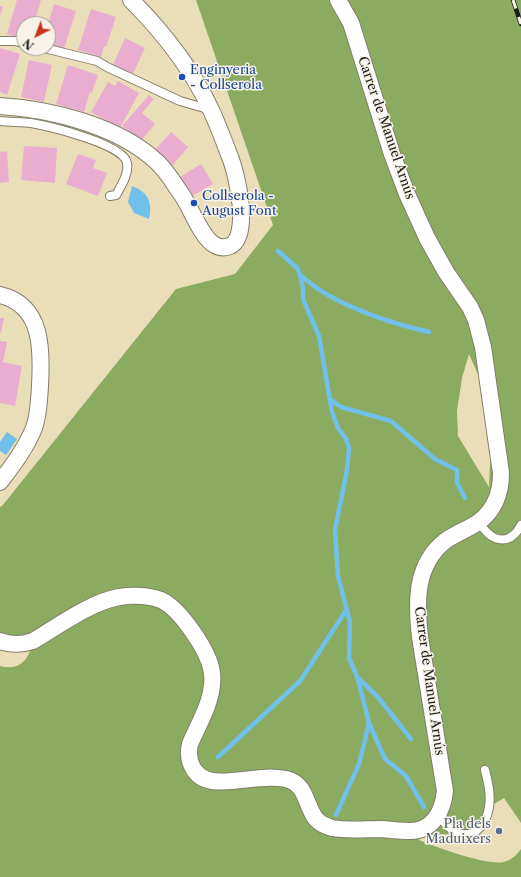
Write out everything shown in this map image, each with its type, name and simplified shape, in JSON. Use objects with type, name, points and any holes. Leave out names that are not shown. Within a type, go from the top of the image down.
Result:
[{"type":"street","points":[[0,106],[44,111],[80,120],[101,128],[135,145],[147,153],[167,173],[185,200],[205,235],[212,243],[216,246],[228,247],[233,244],[238,238],[240,230],[240,197],[231,160],[211,110],[190,73],[172,46],[131,0]]},
{"type":"street","name":"Carrer de Manuel Arnús","points":[[338,0],[351,23],[390,146],[407,194],[427,238],[446,272],[470,307],[480,334],[501,473],[499,490],[496,499],[486,514],[479,521],[446,541],[438,549],[425,569],[418,592],[417,603],[420,637],[445,791],[442,806],[438,815]]},
{"type":"street","points":[[0,295],[14,300],[25,308],[33,319],[41,344],[38,413],[34,426],[19,456],[0,482]]},
{"type":"street","points":[[0,642],[16,645],[33,641],[93,606],[119,597],[140,596],[162,600],[175,609],[185,620],[209,661],[212,672],[211,696],[188,751],[190,764],[197,774],[211,781],[276,778],[288,780],[301,789],[308,800],[312,813],[318,821],[326,826],[338,829],[383,829],[411,831],[418,830],[430,824],[438,815]]},
{"type":"lane","points":[[0,41],[16,41]]},
{"type":"lane","points":[[56,51],[97,61],[180,101],[211,110]]},
{"type":"lane","points":[[0,121],[31,123],[64,130],[116,150],[124,156],[128,163],[125,179],[116,195],[110,196]]},
{"type":"lane","points":[[479,521],[491,537],[500,539],[510,537],[521,525]]},
{"type":"lane","points":[[438,815],[451,829],[461,834],[470,834],[479,829],[485,821],[489,807],[489,793],[485,770]]},
{"type":"green space","points":[[196,0],[521,0],[521,823],[504,798],[489,807],[485,821],[469,834],[421,835],[419,840],[474,859],[496,862],[504,862],[509,860],[521,849],[521,877],[0,877],[0,666],[14,667],[22,663],[30,651],[27,649],[0,647],[0,507],[176,289],[235,274],[273,225]],"holes":[[[469,354],[484,388],[491,441],[489,487],[458,436],[457,411],[462,378]]]},
{"type":"water","points":[[132,186],[142,191],[148,198],[150,203],[149,219],[134,213],[128,202]]},
{"type":"water","points":[[7,432],[17,439],[6,455],[0,451],[0,442]]},
{"type":"building","points":[[17,0],[41,0],[36,16],[16,16],[16,37],[7,34]]},
{"type":"building","points":[[54,4],[76,11],[64,49],[56,46],[56,16],[50,16]]},
{"type":"building","points":[[0,6],[3,7],[0,15]]},
{"type":"building","points":[[91,9],[116,17],[101,57],[78,50]]},
{"type":"building","points":[[125,38],[145,48],[132,76],[112,67]]},
{"type":"building","points":[[0,48],[16,53],[16,56],[19,56],[7,95],[0,92]]},
{"type":"building","points":[[29,60],[52,65],[44,102],[21,97]]},
{"type":"building","points":[[68,65],[98,75],[92,93],[90,92],[84,112],[56,104]]},
{"type":"building","points":[[118,81],[139,93],[120,128],[91,112],[108,82],[115,86]]},
{"type":"building","points":[[149,95],[154,99],[142,113],[155,124],[140,142],[122,126]]},
{"type":"building","points":[[171,132],[188,147],[172,166],[154,151]]},
{"type":"building","points":[[24,146],[57,148],[55,183],[21,180]]},
{"type":"building","points":[[7,151],[9,182],[0,183],[0,152]]},
{"type":"building","points":[[78,154],[96,160],[93,168],[107,173],[98,196],[66,184]]},
{"type":"building","points":[[201,164],[213,184],[192,196],[180,177]]},
{"type":"building","points":[[0,318],[4,318],[1,333],[0,332]]},
{"type":"building","points":[[0,341],[7,342],[3,362],[22,366],[15,406],[0,403]]},
{"type":"waterway","points":[[278,251],[297,268],[300,275],[303,288],[303,299],[319,336],[332,412],[338,428],[346,439],[349,448],[347,470],[335,530],[338,576],[350,622],[349,658],[358,679],[369,723],[359,764],[336,815]]},
{"type":"waterway","points":[[300,275],[324,293],[365,313],[390,322],[429,332]]},
{"type":"waterway","points":[[330,399],[341,407],[391,421],[435,459],[457,470],[457,483],[465,498]]},
{"type":"waterway","points":[[218,757],[300,681],[347,609]]},
{"type":"waterway","points":[[359,679],[377,696],[411,739]]},
{"type":"waterway","points":[[369,723],[385,759],[406,776],[424,807]]},
{"type":"railway","points":[[513,0],[521,24]]},
{"type":"place","name":"Enginyeria - Collserola","points":[[182,77]]},
{"type":"place","name":"Collserola - August Font","points":[[194,203]]},
{"type":"place","name":"Pla dels Maduixers","points":[[499,831]]}]
